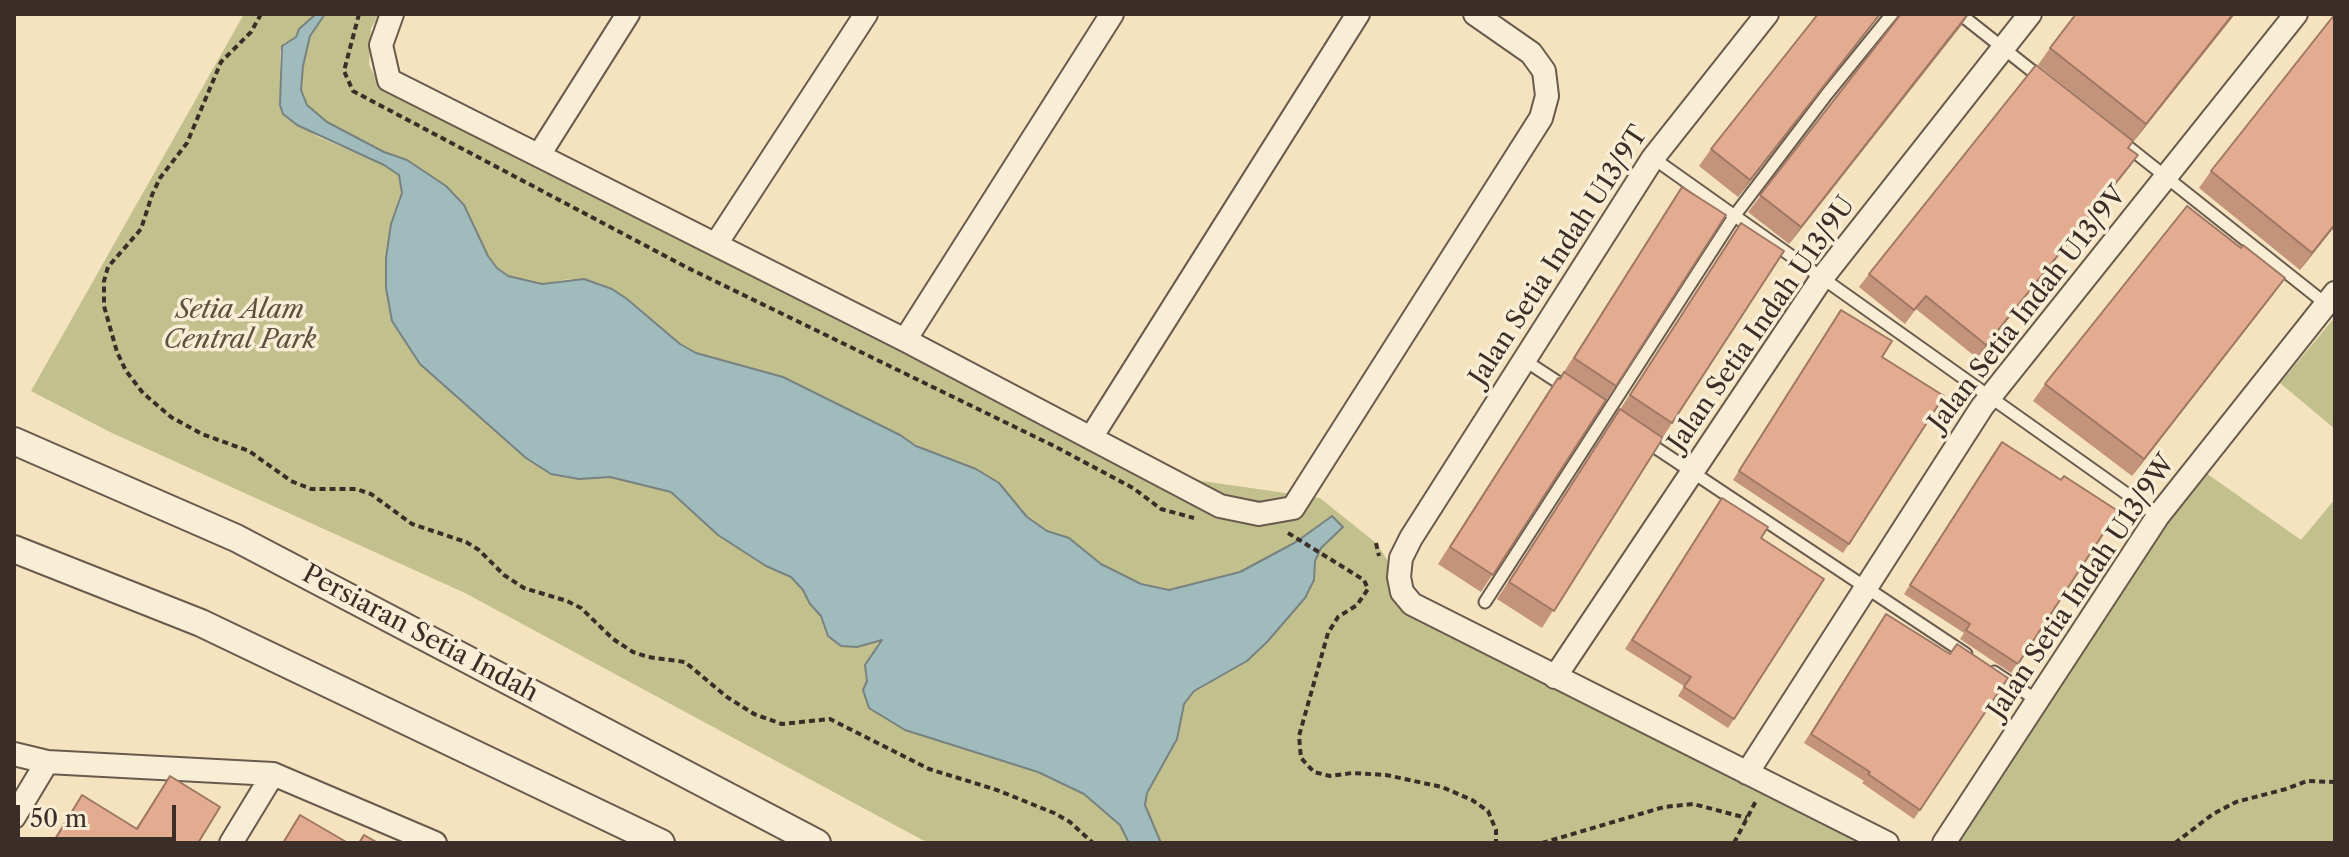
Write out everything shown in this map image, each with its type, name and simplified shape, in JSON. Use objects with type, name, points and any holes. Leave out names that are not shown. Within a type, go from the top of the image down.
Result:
[{"type":"street","points":[[392,14],[381,45],[389,80],[905,340],[1220,506],[1259,514],[1293,508],[1541,118],[1547,96],[1544,71],[1531,53],[1475,14]]},
{"type":"street","points":[[539,155],[628,14]]},
{"type":"street","points":[[716,244],[866,14]]},
{"type":"street","points":[[905,340],[1112,14]]},
{"type":"street","points":[[1092,436],[1358,14]]},
{"type":"street","name":"Jalan Setia Indah U13/9T","points":[[1767,14],[1653,158],[1411,538],[1401,558],[1399,577],[1402,592],[1412,604],[1887,843]]},
{"type":"street","name":"Jalan Setia Indah U13/9U","points":[[1555,677],[1822,278],[2030,14]]},
{"type":"street","name":"Jalan Setia Indah U13/9V","points":[[1756,777],[1866,587],[1990,397],[2296,14]]},
{"type":"street","name":"Jalan Setia Indah U13/9W","points":[[1944,843],[2158,516],[2331,299]]},
{"type":"street","name":"Persiaran Setia Indah","points":[[14,441],[236,538],[817,843]]},
{"type":"street","points":[[14,549],[201,623],[661,843]]},
{"type":"street","points":[[14,754],[47,762],[273,774],[435,843]]},
{"type":"street","points":[[14,817],[47,762]]},
{"type":"street","points":[[231,843],[273,774]]},
{"type":"lane","points":[[1485,602],[1735,215],[1892,14]]},
{"type":"lane","points":[[1960,14],[2053,87]]},
{"type":"lane","points":[[2103,127],[2331,299]]},
{"type":"lane","points":[[1653,158],[2158,516]]},
{"type":"lane","points":[[1524,360],[1583,399]]},
{"type":"lane","points":[[1595,407],[1619,423]]},
{"type":"lane","points":[[1631,431],[1977,661]]},
{"type":"lane","points":[[1989,669],[2038,701]]},
{"type":"path","points":[[261,14],[251,32],[221,62],[187,143],[160,178],[141,229],[108,267],[104,281],[104,306],[117,352],[126,371],[143,393],[171,417],[202,434],[249,451],[291,481],[311,489],[356,489],[371,494],[412,524],[466,542],[524,588],[581,608],[613,639],[633,652],[685,662],[727,697],[754,714],[782,724],[830,719],[929,769],[997,790],[1054,813],[1070,822],[1093,843]]},
{"type":"path","points":[[359,14],[344,71],[353,91],[686,267],[1054,446],[1133,488],[1161,509],[1206,522]]},
{"type":"path","points":[[1275,532],[1291,533],[1364,580],[1368,589],[1357,605],[1338,617],[1328,633],[1299,736],[1301,758],[1314,772],[1330,776],[1352,773],[1386,775],[1417,780],[1452,791],[1488,811],[1496,830],[1496,843]]},
{"type":"path","points":[[1734,843],[1747,818],[1756,777]]},
{"type":"path","points":[[2175,843],[2213,814],[2236,802],[2307,781],[2335,782]]},
{"type":"path","points":[[1542,843],[1664,807],[1693,804],[1747,818]]},
{"type":"green space","name":"Setia Alam Central Park","points":[[244,14],[316,14],[296,37],[284,43],[280,52],[280,105],[318,137],[399,174],[402,193],[391,224],[386,258],[458,397],[526,458],[551,474],[579,479],[610,477],[671,492],[718,535],[766,566],[791,577],[821,616],[828,636],[841,646],[857,647],[883,639],[865,665],[867,681],[906,730],[1038,772],[1084,794],[1120,825],[1129,843],[928,843],[465,593],[110,432],[31,391]]},
{"type":"green space","points":[[325,14],[380,14],[371,28],[369,65],[381,87],[1147,473],[1320,498],[1376,543],[1388,561],[1399,593],[1879,843],[1161,843],[1145,805],[1147,793],[1177,739],[1184,704],[1194,691],[1247,660],[1305,598],[1314,580],[1315,561],[1321,548],[1343,527],[1332,516],[1296,542],[1240,572],[1169,590],[1141,584],[1101,564],[1070,538],[1047,531],[1027,517],[999,483],[976,469],[933,453],[810,391],[752,368],[696,353],[680,344],[612,289],[569,279],[542,284],[508,276],[488,256],[470,217],[446,186],[407,160],[384,152],[327,122],[307,105],[301,90],[305,50],[310,36]]},
{"type":"green space","points":[[2335,317],[2335,429],[2280,383]]},
{"type":"green space","points":[[2199,468],[2301,540],[2335,499],[2335,843],[1946,843]]},
{"type":"water","points":[[316,14],[325,14],[310,36],[303,66],[301,90],[307,105],[327,122],[384,152],[407,160],[446,186],[464,205],[488,256],[508,276],[542,284],[584,279],[612,289],[680,344],[696,353],[783,377],[916,446],[976,469],[999,483],[1027,517],[1047,531],[1069,538],[1101,564],[1141,584],[1169,590],[1240,572],[1296,542],[1332,516],[1343,527],[1321,548],[1315,561],[1314,580],[1305,598],[1247,661],[1194,691],[1184,704],[1177,739],[1147,793],[1145,805],[1161,843],[1129,843],[1120,825],[1084,794],[1038,772],[905,730],[869,708],[863,690],[867,681],[865,665],[882,640],[857,647],[841,646],[828,636],[821,616],[791,577],[766,566],[718,535],[671,492],[610,477],[579,479],[551,474],[526,458],[420,364],[392,321],[386,288],[391,224],[402,193],[399,175],[297,125],[283,114],[280,105],[282,46],[296,37],[299,29]]},
{"type":"building","points":[[1818,14],[1880,14],[1750,180],[1711,149]]},
{"type":"building","points":[[1901,14],[1968,14],[1801,227],[1760,195]]},
{"type":"building","points":[[2076,14],[2233,14],[2146,124],[2050,48]]},
{"type":"building","points":[[2335,14],[2335,224],[2312,253],[2211,171]]},
{"type":"building","points":[[2036,65],[2133,141],[2128,148],[2138,155],[1986,345],[1926,296],[1914,310],[1869,274]]},
{"type":"building","points":[[1682,187],[1726,215],[1616,386],[1574,358]]},
{"type":"building","points":[[2187,206],[2285,278],[2144,459],[2045,384]]},
{"type":"building","points":[[1741,223],[1784,251],[1672,423],[1630,395]]},
{"type":"building","points":[[1841,310],[1892,341],[1882,357],[1944,396],[1849,544],[1739,471]]},
{"type":"building","points":[[1564,372],[1606,400],[1493,575],[1450,547]]},
{"type":"building","points":[[1620,409],[1663,438],[1554,611],[1509,582]]},
{"type":"building","points":[[2002,442],[2061,480],[2064,476],[2118,511],[2018,664],[1966,630],[1970,624],[1910,585]]},
{"type":"building","points":[[1722,498],[1768,527],[1761,538],[1824,579],[1734,719],[1684,687],[1691,677],[1632,640]]},
{"type":"building","points":[[1886,614],[1950,654],[1957,644],[2008,678],[1920,810],[1868,774],[1870,772],[1811,734]]},
{"type":"building","points":[[170,776],[220,807],[198,843],[53,843],[82,795],[137,829]]},
{"type":"building","points":[[300,815],[348,843],[283,843]]},
{"type":"building","points":[[364,835],[378,843],[359,843]]}]
